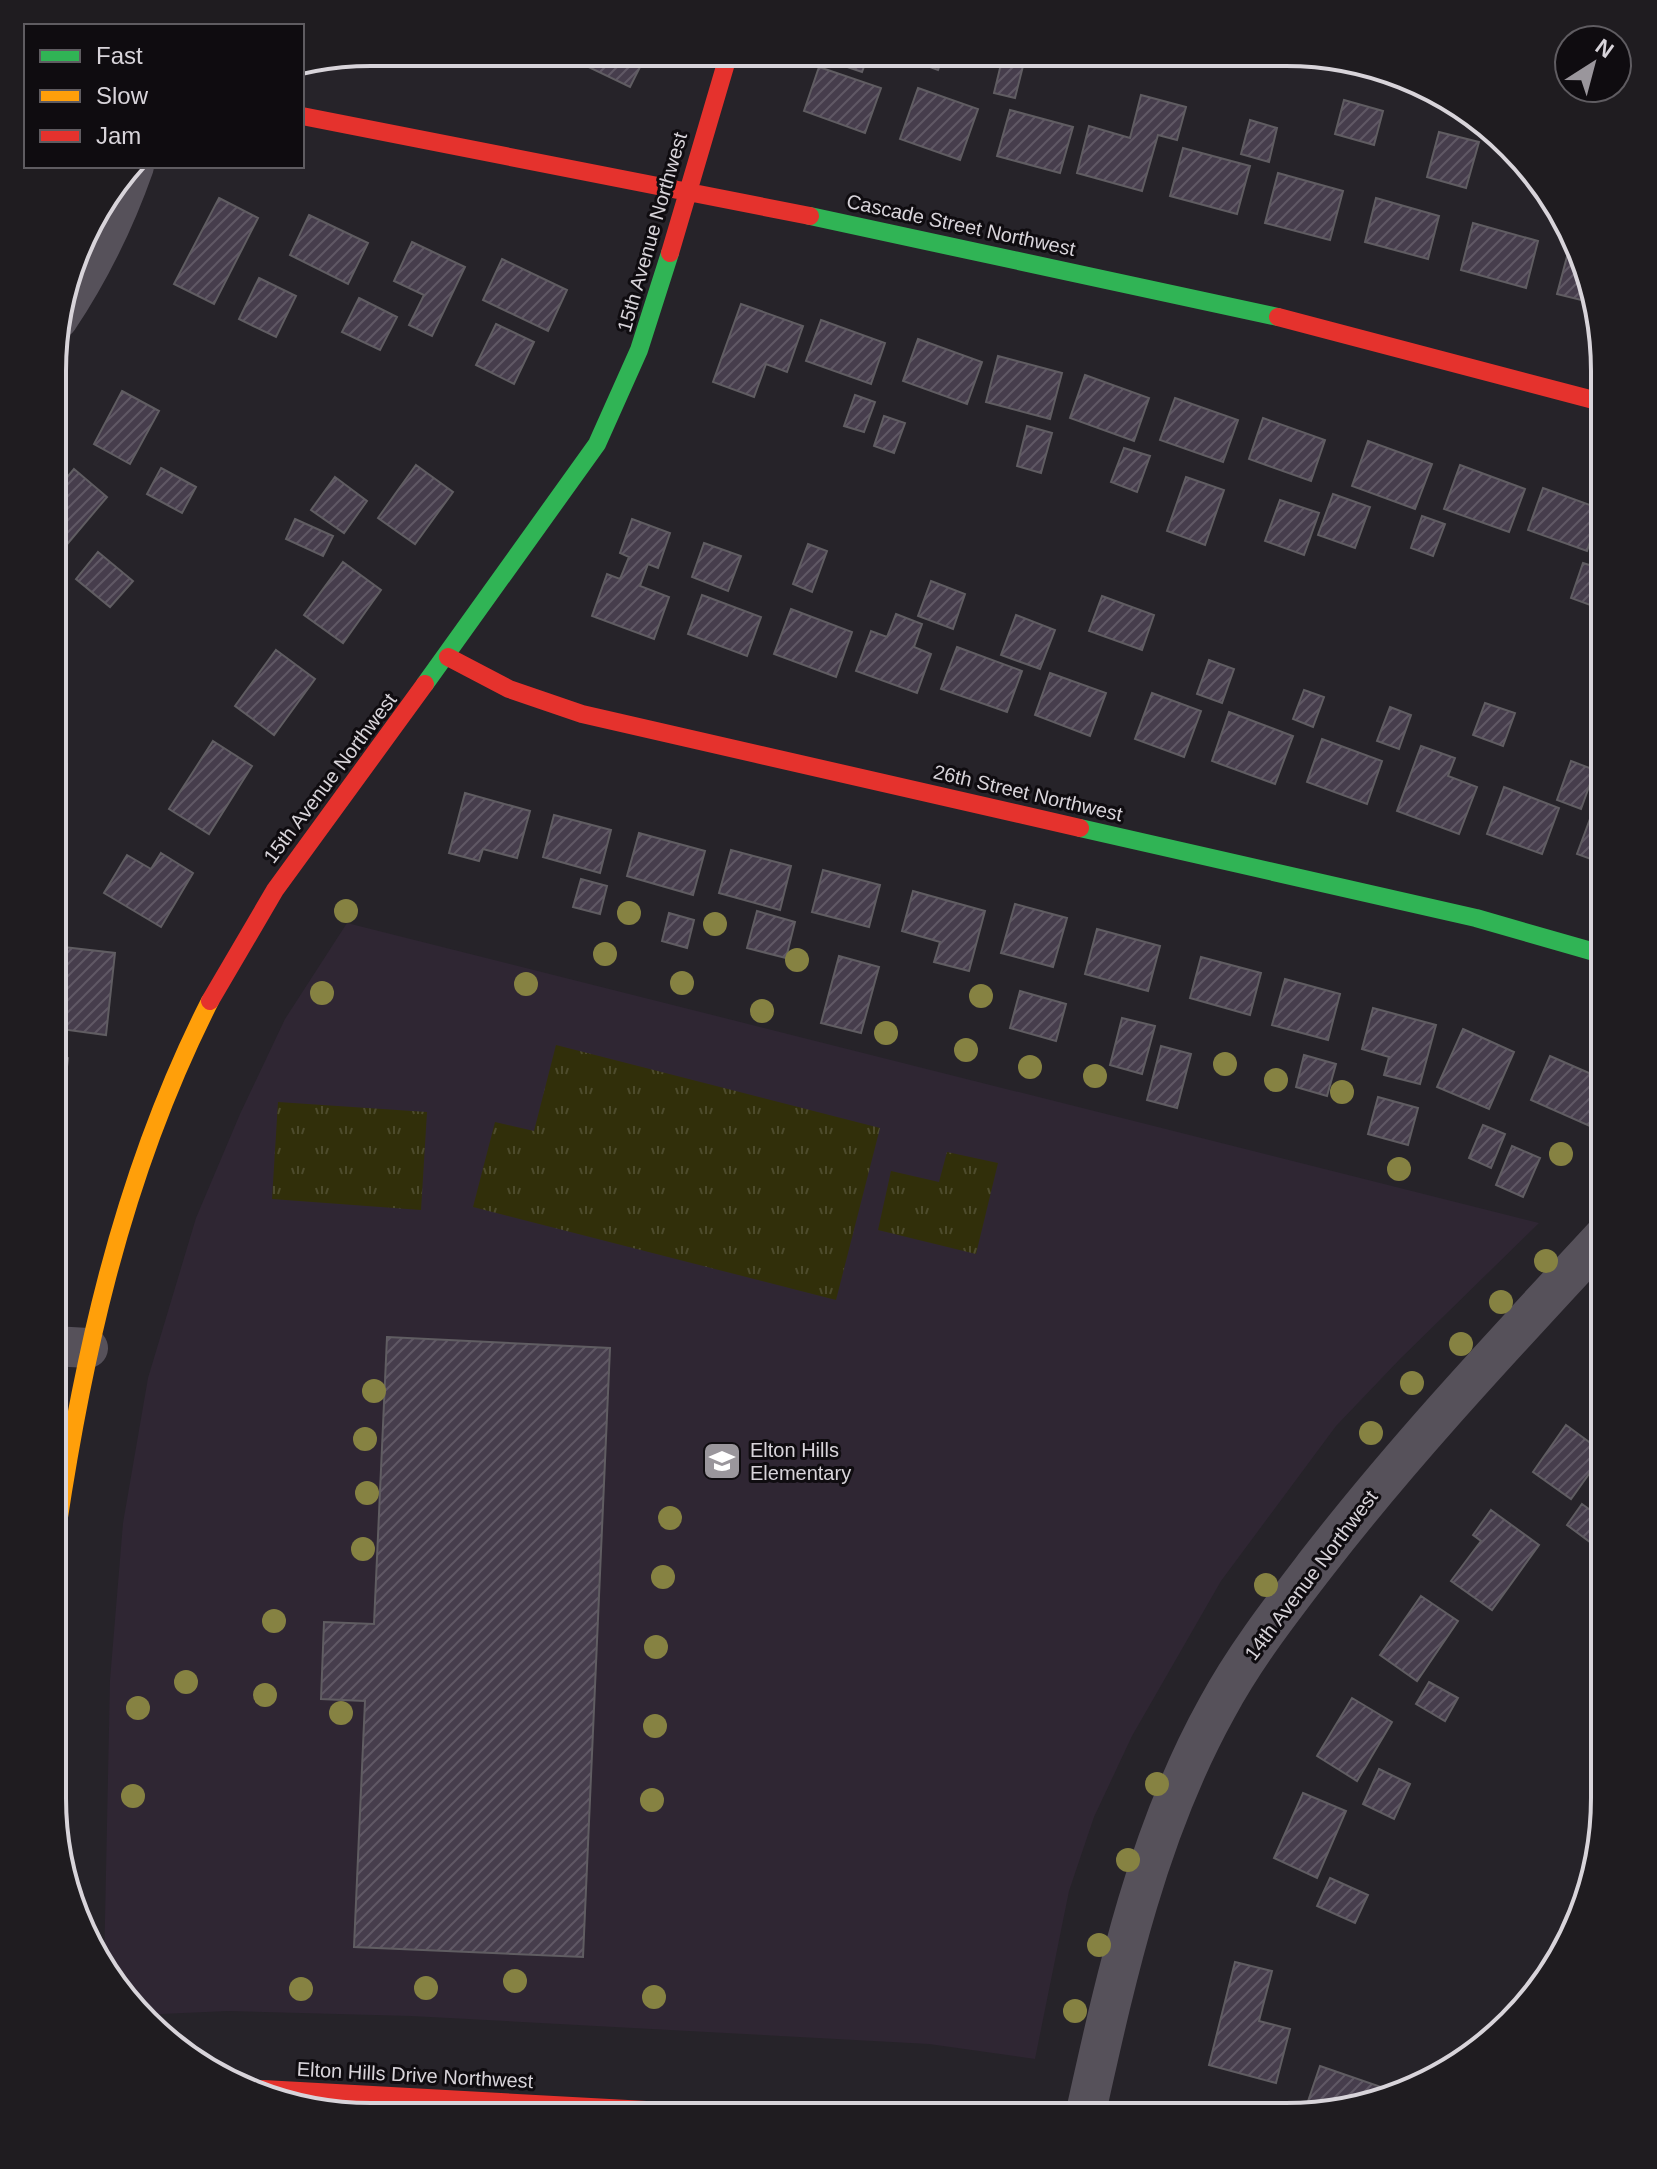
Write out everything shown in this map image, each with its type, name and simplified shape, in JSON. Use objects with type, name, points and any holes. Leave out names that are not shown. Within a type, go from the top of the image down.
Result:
[{"type":"street","name":"15th Avenue Northwest","points":[[66,1462],[70,1347],[119,1228],[148,1141],[202,1011],[237,947],[277,887],[448,657],[594,449],[623,394],[644,339],[725,66]]},
{"type":"street","name":"Cascade Street Northwest","points":[[304,116],[688,190],[1336,330],[1591,399]]},
{"type":"street","points":[[76,293],[126,189]]},
{"type":"street","name":"26th Street Northwest","points":[[448,657],[509,689],[582,714],[1476,918],[1591,951]]},
{"type":"street","name":"14th Avenue Northwest","points":[[1088,2103],[1112,1992],[1161,1833],[1223,1697],[1253,1647],[1352,1518],[1591,1251]]},
{"type":"street","name":"Elton Hills Drive Northwest","points":[[283,2090],[495,2103]]},
{"type":"shaded area","name":"Elton Hills Elementary","points":[[347,923],[1539,1223],[1336,1426],[1221,1581],[1132,1736],[1094,1817],[1069,1891],[1035,2059],[929,2044],[411,2016],[228,2011],[155,2014],[129,1984],[104,1946],[110,1680],[123,1523],[148,1378],[196,1218],[285,1019]]},
{"type":"green space","points":[[556,1045],[880,1128],[836,1300],[473,1207],[495,1122],[534,1131]]},
{"type":"green space","points":[[278,1102],[427,1112],[421,1210],[272,1199]]},
{"type":"green space","points":[[947,1152],[998,1163],[976,1254],[878,1230],[891,1171],[939,1182]]},
{"type":"building","points":[[586,66],[640,66],[630,87]]},
{"type":"building","points":[[844,66],[864,66],[862,72]]},
{"type":"building","points":[[1001,66],[1023,66],[1015,98],[994,93]]},
{"type":"building","points":[[819,67],[881,88],[865,133],[804,111]]},
{"type":"building","points":[[918,88],[978,109],[960,160],[900,139]]},
{"type":"building","points":[[1141,95],[1186,107],[1177,140],[1158,135],[1142,191],[1077,173],[1089,126],[1130,138]]},
{"type":"building","points":[[1344,100],[1383,111],[1374,145],[1335,134]]},
{"type":"building","points":[[1010,110],[1073,127],[1060,173],[997,156]]},
{"type":"building","points":[[1250,120],[1277,128],[1269,162],[1241,154]]},
{"type":"building","points":[[1439,132],[1479,142],[1466,188],[1427,177]]},
{"type":"building","points":[[1183,148],[1250,166],[1237,214],[1170,196]]},
{"type":"building","points":[[1278,173],[1343,191],[1330,240],[1265,223]]},
{"type":"building","points":[[219,198],[258,218],[214,304],[174,284]]},
{"type":"building","points":[[1376,198],[1439,216],[1428,259],[1365,242]]},
{"type":"building","points":[[309,215],[368,243],[348,284],[290,255]]},
{"type":"building","points":[[1473,223],[1538,241],[1526,288],[1461,270]]},
{"type":"building","points":[[412,242],[465,267],[432,336],[409,325],[424,295],[394,281]]},
{"type":"building","points":[[1568,254],[1583,300],[1557,294]]},
{"type":"building","points":[[502,259],[567,290],[548,331],[483,300]]},
{"type":"building","points":[[259,278],[296,296],[276,337],[239,319]]},
{"type":"building","points":[[359,298],[397,317],[380,350],[342,332]]},
{"type":"building","points":[[741,304],[803,326],[787,372],[766,364],[754,397],[713,382]]},
{"type":"building","points":[[821,320],[885,343],[871,384],[806,361]]},
{"type":"building","points":[[496,324],[534,342],[514,384],[476,365]]},
{"type":"building","points":[[918,339],[982,362],[967,404],[903,381]]},
{"type":"building","points":[[998,356],[1062,373],[1050,419],[986,402]]},
{"type":"building","points":[[1085,375],[1149,398],[1134,441],[1070,418]]},
{"type":"building","points":[[122,391],[159,411],[130,464],[94,444]]},
{"type":"building","points":[[855,395],[875,402],[864,432],[844,426]]},
{"type":"building","points":[[1175,398],[1238,420],[1223,462],[1160,440]]},
{"type":"building","points":[[884,416],[905,423],[894,453],[874,446]]},
{"type":"building","points":[[1263,418],[1325,440],[1311,481],[1249,459]]},
{"type":"building","points":[[1027,426],[1052,433],[1041,473],[1017,466]]},
{"type":"building","points":[[1368,441],[1432,464],[1415,509],[1352,486]]},
{"type":"building","points":[[1124,448],[1150,456],[1137,492],[1111,482]]},
{"type":"building","points":[[416,465],[453,492],[415,544],[378,518]]},
{"type":"building","points":[[1460,465],[1525,489],[1509,532],[1444,509]]},
{"type":"building","points":[[161,468],[196,487],[182,513],[147,494]]},
{"type":"building","points":[[74,469],[107,497],[66,545],[66,479]]},
{"type":"building","points":[[335,477],[367,501],[344,533],[311,510]]},
{"type":"building","points":[[1186,477],[1224,490],[1205,545],[1167,531]]},
{"type":"building","points":[[1543,488],[1591,505],[1591,539],[1587,551],[1528,530]]},
{"type":"building","points":[[1333,494],[1370,507],[1355,548],[1318,535]]},
{"type":"building","points":[[1280,500],[1319,513],[1304,555],[1265,541]]},
{"type":"building","points":[[1422,516],[1445,524],[1433,556],[1411,548]]},
{"type":"building","points":[[295,519],[333,536],[323,556],[286,539]]},
{"type":"building","points":[[632,519],[670,533],[658,568],[648,564],[640,586],[669,597],[654,639],[592,616],[607,574],[620,579],[629,557],[620,553]]},
{"type":"building","points":[[704,543],[741,556],[728,591],[692,577]]},
{"type":"building","points":[[808,544],[827,551],[812,592],[793,584]]},
{"type":"building","points":[[98,552],[133,581],[110,607],[76,579]]},
{"type":"building","points":[[343,562],[381,590],[343,643],[304,615]]},
{"type":"building","points":[[1583,563],[1591,566],[1591,605],[1571,598]]},
{"type":"building","points":[[931,581],[965,594],[953,629],[918,616]]},
{"type":"building","points":[[702,595],[761,617],[747,656],[688,634]]},
{"type":"building","points":[[1102,596],[1154,615],[1142,650],[1089,631]]},
{"type":"building","points":[[791,609],[852,632],[836,677],[774,654]]},
{"type":"building","points":[[896,614],[922,624],[914,647],[931,654],[917,693],[856,671],[871,631],[887,637]]},
{"type":"building","points":[[1016,615],[1055,630],[1040,669],[1001,655]]},
{"type":"building","points":[[957,647],[1022,671],[1007,712],[941,689]]},
{"type":"building","points":[[276,650],[315,679],[274,735],[235,706]]},
{"type":"building","points":[[1209,660],[1234,669],[1222,703],[1197,694]]},
{"type":"building","points":[[1050,673],[1106,693],[1090,736],[1035,715]]},
{"type":"building","points":[[1304,690],[1324,697],[1313,727],[1293,719]]},
{"type":"building","points":[[1152,693],[1201,711],[1184,757],[1135,739]]},
{"type":"building","points":[[1485,703],[1515,713],[1503,746],[1473,735]]},
{"type":"building","points":[[1390,707],[1411,715],[1399,749],[1377,741]]},
{"type":"building","points":[[1229,712],[1293,736],[1275,784],[1212,761]]},
{"type":"building","points":[[1322,739],[1382,761],[1367,804],[1307,782]]},
{"type":"building","points":[[213,741],[252,766],[209,834],[169,809]]},
{"type":"building","points":[[1421,746],[1455,758],[1448,776],[1477,787],[1459,834],[1397,811]]},
{"type":"building","points":[[1571,761],[1591,768],[1591,781],[1581,809],[1557,800]]},
{"type":"building","points":[[1504,787],[1559,808],[1542,854],[1487,834]]},
{"type":"building","points":[[465,793],[530,811],[517,858],[483,849],[479,861],[449,853]]},
{"type":"building","points":[[554,815],[611,830],[600,873],[543,857]]},
{"type":"building","points":[[1591,816],[1591,859],[1577,854]]},
{"type":"building","points":[[639,833],[705,851],[693,895],[627,876]]},
{"type":"building","points":[[731,850],[791,866],[780,910],[719,893]]},
{"type":"building","points":[[161,853],[193,873],[161,927],[104,893],[127,855],[151,869]]},
{"type":"building","points":[[823,870],[880,885],[869,927],[812,912]]},
{"type":"building","points":[[581,879],[607,886],[600,914],[573,907]]},
{"type":"building","points":[[913,891],[985,911],[969,971],[934,962],[940,942],[902,931]]},
{"type":"building","points":[[1015,904],[1067,918],[1053,967],[1001,953]]},
{"type":"building","points":[[757,911],[795,922],[786,958],[747,948]]},
{"type":"building","points":[[669,913],[694,920],[687,948],[662,941]]},
{"type":"building","points":[[1097,929],[1160,946],[1148,991],[1085,974]]},
{"type":"building","points":[[66,947],[115,953],[106,1035],[66,1030]]},
{"type":"building","points":[[839,956],[879,967],[861,1033],[821,1023]]},
{"type":"building","points":[[1201,957],[1261,973],[1250,1015],[1190,998]]},
{"type":"building","points":[[1285,979],[1340,994],[1328,1040],[1272,1025]]},
{"type":"building","points":[[1020,991],[1066,1004],[1056,1041],[1010,1028]]},
{"type":"building","points":[[1373,1008],[1436,1025],[1420,1084],[1384,1075],[1389,1057],[1362,1049]]},
{"type":"building","points":[[1122,1018],[1155,1026],[1142,1074],[1110,1065]]},
{"type":"building","points":[[1463,1029],[1514,1052],[1489,1109],[1437,1087]]},
{"type":"building","points":[[1161,1046],[1191,1054],[1177,1108],[1147,1100]]},
{"type":"building","points":[[1304,1055],[1336,1064],[1327,1096],[1296,1087]]},
{"type":"building","points":[[1550,1056],[1591,1074],[1591,1127],[1531,1100]]},
{"type":"building","points":[[1378,1097],[1418,1108],[1408,1145],[1368,1134]]},
{"type":"building","points":[[1483,1125],[1505,1134],[1491,1168],[1469,1158]]},
{"type":"building","points":[[1512,1146],[1540,1158],[1523,1197],[1496,1185]]},
{"type":"building","points":[[387,1337],[610,1348],[583,1957],[354,1947],[365,1701],[321,1699],[324,1622],[374,1624]]},
{"type":"building","points":[[1566,1425],[1591,1443],[1591,1471],[1571,1499],[1533,1472]]},
{"type":"building","points":[[1582,1504],[1591,1511],[1591,1543],[1567,1525]]},
{"type":"building","points":[[1491,1510],[1539,1545],[1492,1610],[1451,1581],[1481,1541],[1473,1535]]},
{"type":"building","points":[[1421,1596],[1458,1621],[1417,1681],[1380,1655]]},
{"type":"building","points":[[1429,1682],[1458,1698],[1445,1721],[1416,1704]]},
{"type":"building","points":[[1352,1698],[1392,1722],[1357,1781],[1317,1756]]},
{"type":"building","points":[[1379,1769],[1410,1784],[1394,1819],[1363,1804]]},
{"type":"building","points":[[1303,1793],[1346,1811],[1317,1878],[1274,1858]]},
{"type":"building","points":[[1330,1878],[1368,1895],[1355,1923],[1317,1906]]},
{"type":"building","points":[[1235,1962],[1272,1971],[1259,2021],[1290,2029],[1276,2083],[1209,2065]]},
{"type":"building","points":[[1320,2066],[1383,2087],[1346,2097],[1308,2102]]},
{"type":"traffic: fast","points":[[810,216],[1278,317]]},
{"type":"traffic: fast","points":[[425,684],[597,444],[639,350],[670,253]]},
{"type":"traffic: fast","points":[[1080,828],[1476,918],[1591,951]]},
{"type":"traffic: slow","points":[[66,1474],[90,1348],[128,1206],[178,1068],[210,1001]]},
{"type":"traffic: jam","points":[[670,253],[725,66]]},
{"type":"traffic: jam","points":[[304,116],[810,216]]},
{"type":"traffic: jam","points":[[1278,317],[1591,399]]},
{"type":"traffic: jam","points":[[448,657],[509,689],[582,714],[1080,828]]},
{"type":"traffic: jam","points":[[210,1001],[275,890],[425,684]]},
{"type":"traffic: jam","points":[[283,2090],[519,2103]]},
{"type":"place","name":"Elton Hills Elementary","points":[[722,1461]]}]
